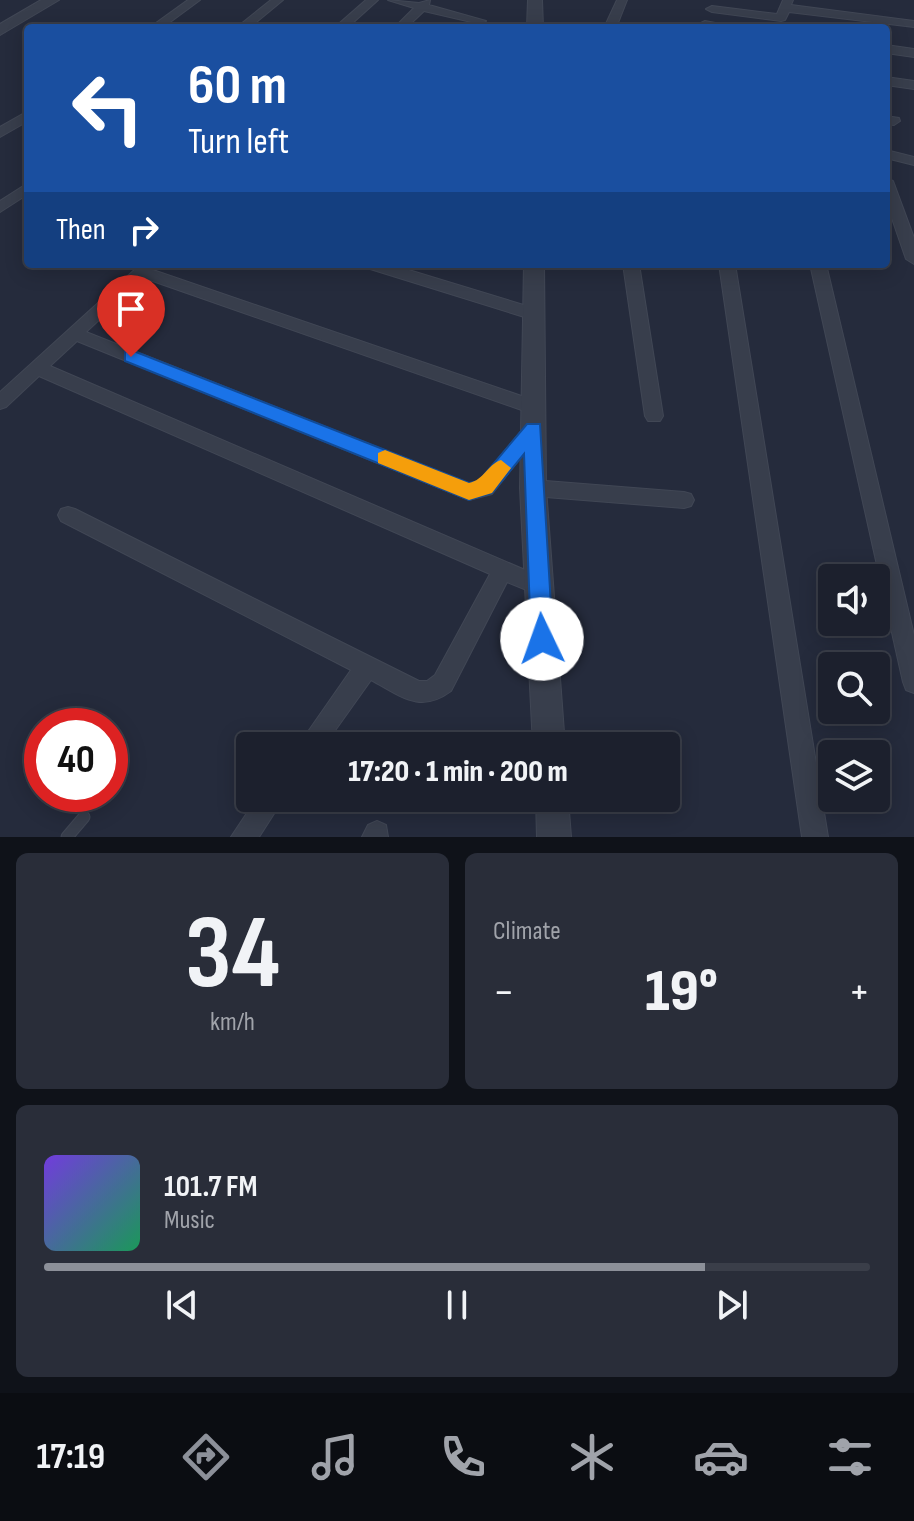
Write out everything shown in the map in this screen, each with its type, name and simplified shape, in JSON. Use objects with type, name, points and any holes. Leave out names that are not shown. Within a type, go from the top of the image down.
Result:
[{"type":"street","points":[[0,30],[52,0]]},
{"type":"street","points":[[161,24],[195,0]]},
{"type":"street","points":[[247,24],[278,0]]},
{"type":"street","points":[[345,24],[373,0]]},
{"type":"street","points":[[393,0],[425,3],[480,21]]},
{"type":"street","points":[[535,0],[535,24]]},
{"type":"street","points":[[612,24],[622,0]]},
{"type":"street","points":[[700,0],[778,19],[784,15],[787,4],[914,24]]},
{"type":"street","points":[[404,24],[425,3]]},
{"type":"street","points":[[705,24],[714,4]]},
{"type":"street","points":[[890,50],[914,53]]},
{"type":"street","points":[[890,82],[914,85]]},
{"type":"street","points":[[0,133],[24,118]]},
{"type":"street","points":[[890,155],[914,161]]},
{"type":"street","points":[[0,208],[24,190]]},
{"type":"street","points":[[890,190],[909,232],[914,259]]},
{"type":"street","points":[[0,402],[146,268],[533,418]]},
{"type":"street","points":[[385,268],[534,314]]},
{"type":"street","points":[[534,268],[533,488],[548,732]]},
{"type":"street","points":[[632,268],[654,416]]},
{"type":"street","points":[[728,268],[815,837]]},
{"type":"street","points":[[819,268],[914,682]]},
{"type":"street","points":[[75,334],[469,492],[485,488],[533,418]]},
{"type":"street","points":[[38,368],[539,586]]},
{"type":"street","points":[[533,488],[684,500]]},
{"type":"street","points":[[68,515],[417,692],[431,692],[443,683],[503,570]]},
{"type":"street","points":[[320,732],[367,667]]},
{"type":"street","points":[[244,837],[262,812]]},
{"type":"street","points":[[553,812],[554,837]]},
{"type":"lane","points":[[67,837],[84,817]]},
{"type":"slow traffic","points":[[385,458],[469,492],[485,488],[501,468]]},
{"type":"route","points":[[131,357],[469,492],[485,488],[533,429],[533,488],[542,639]]}]
